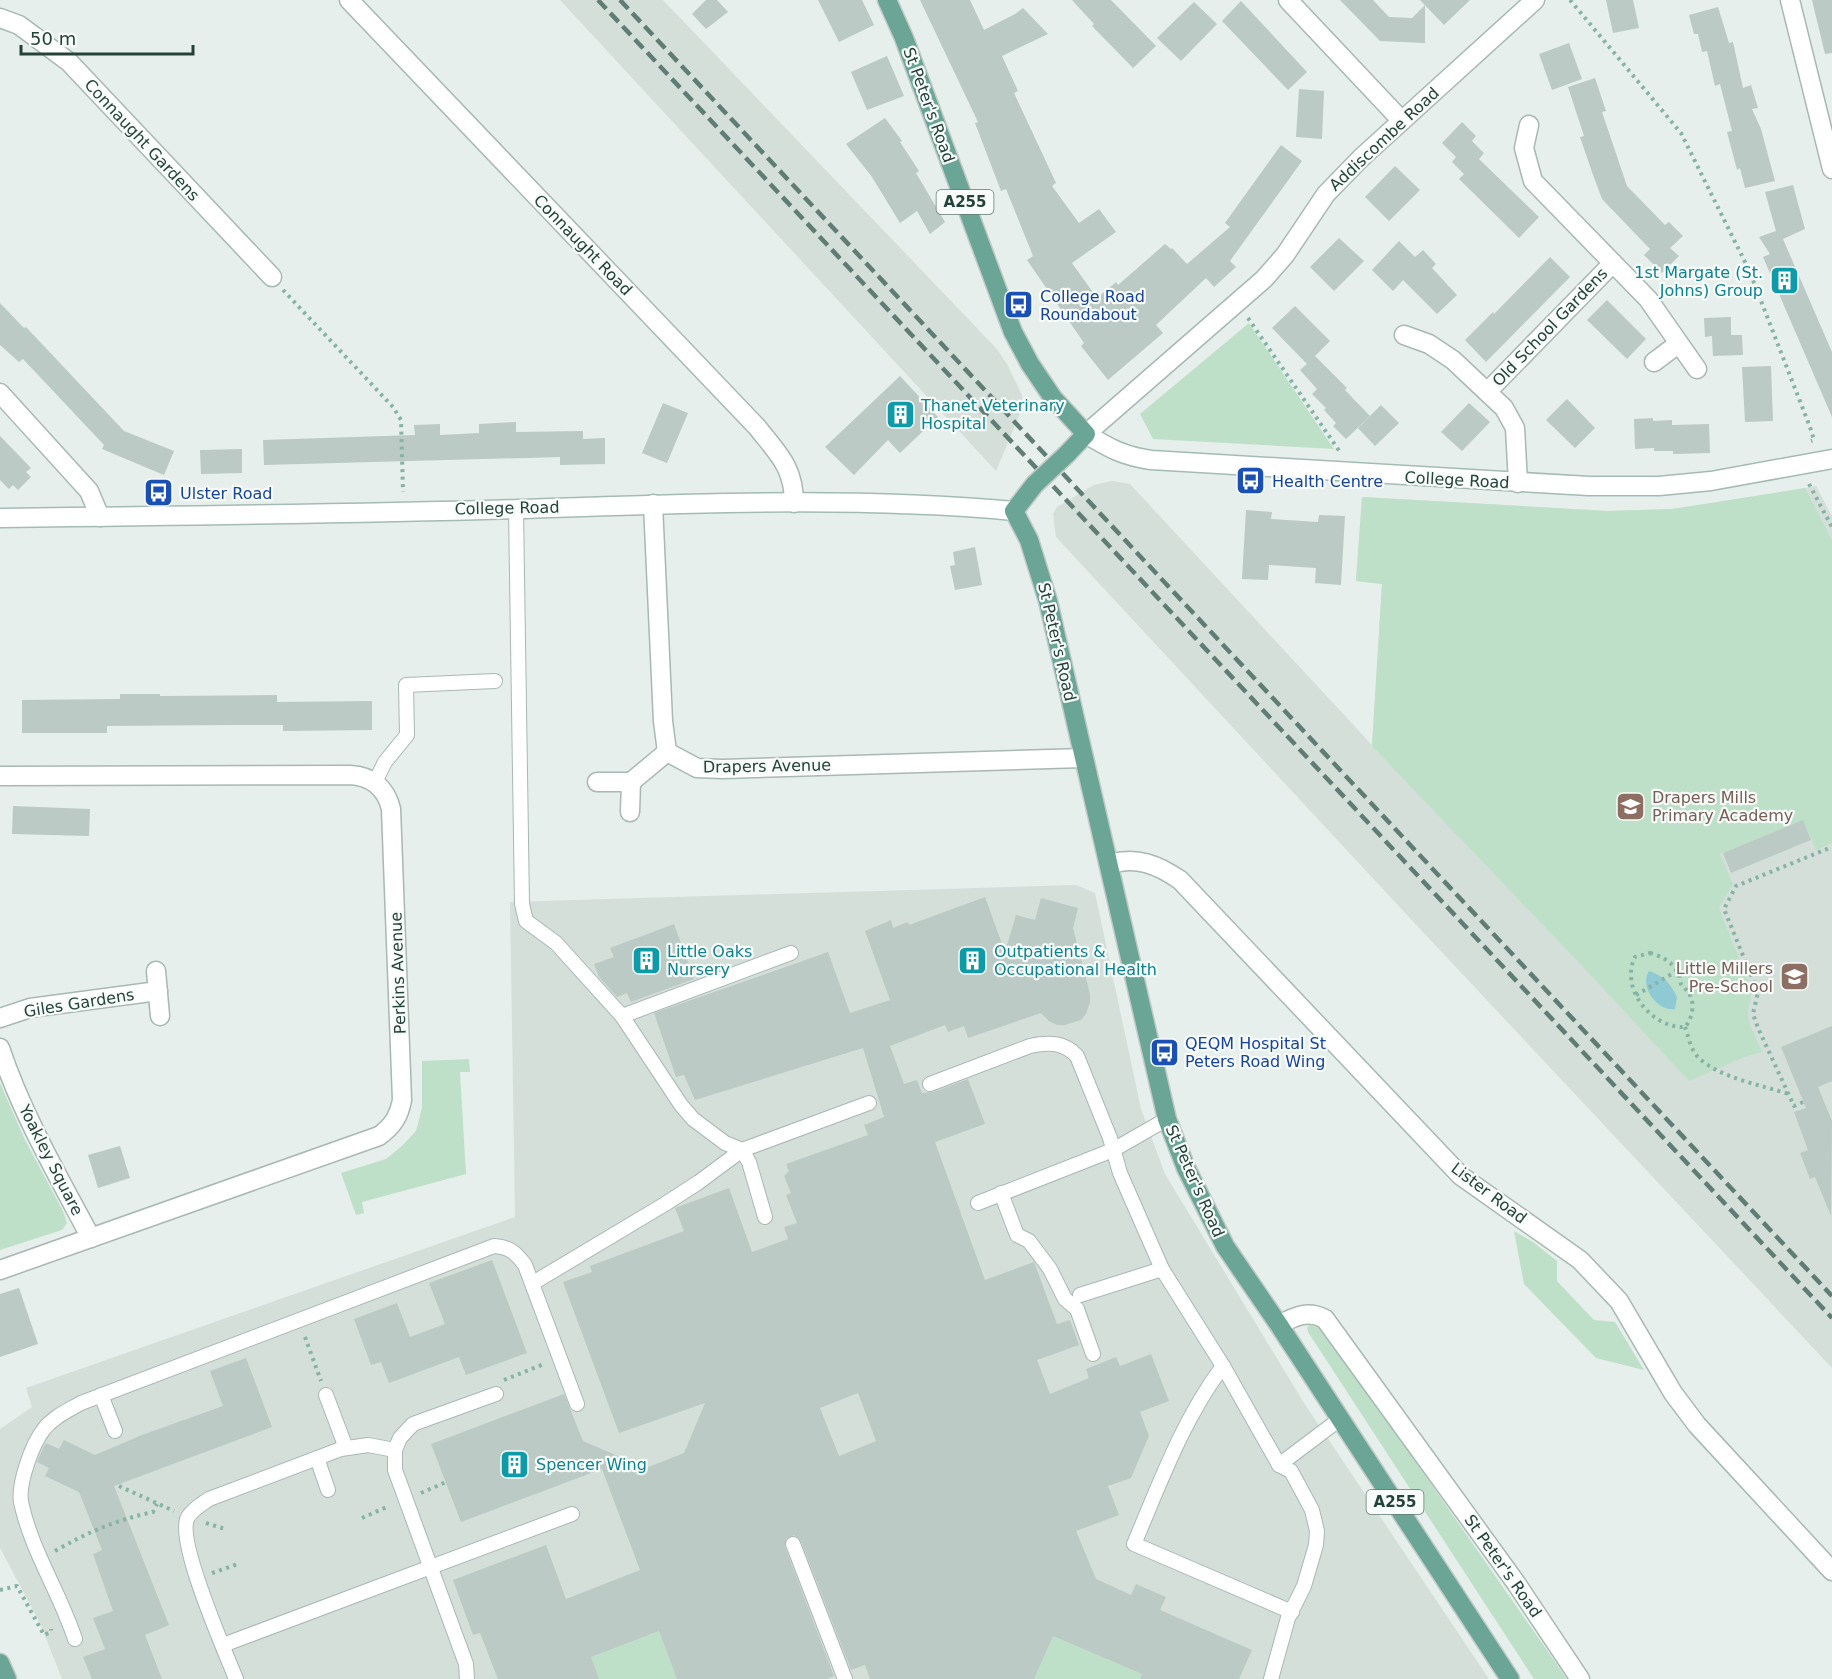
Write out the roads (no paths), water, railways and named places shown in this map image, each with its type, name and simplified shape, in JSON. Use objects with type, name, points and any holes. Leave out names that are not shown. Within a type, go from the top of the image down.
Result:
[{"type":"main road","name":"St Peter's Road","points":[[887,0],[904,38],[1013,332],[1030,364],[1053,398],[1086,434]]},
{"type":"main road","points":[[1014,511],[1035,484],[1086,434]]},
{"type":"main road","name":"St Peter's Road","points":[[1014,511],[1029,540],[1043,584],[1110,864],[1167,1119],[1186,1168],[1225,1246],[1279,1325],[1509,1679]]},
{"type":"street","name":"Connaught Road","points":[[349,0],[757,427],[786,464],[794,485],[794,503]]},
{"type":"street","points":[[1287,0],[1402,122]]},
{"type":"street","name":"Addiscombe Road","points":[[1086,434],[1264,279],[1285,255],[1326,194],[1361,158],[1535,0]]},
{"type":"street","points":[[1790,0],[1832,169]]},
{"type":"street","name":"Connaught Gardens","points":[[0,18],[19,25],[69,62],[272,277]]},
{"type":"street","name":"Old School Gardens","points":[[1529,125],[1524,148],[1533,181],[1648,299],[1697,369]]},
{"type":"street","name":"Old School Gardens","points":[[1488,392],[1612,262]]},
{"type":"street","name":"Old School Gardens","points":[[1404,335],[1430,344],[1453,360],[1504,408],[1515,428],[1518,483]]},
{"type":"street","points":[[1654,362],[1678,344]]},
{"type":"street","points":[[0,393],[89,491],[100,517]]},
{"type":"street","name":"College Road","points":[[1086,434],[1115,452],[1140,459],[1589,486],[1659,486],[1711,481],[1832,460]]},
{"type":"street","name":"College Road","points":[[0,518],[794,503],[889,504],[1014,511]]},
{"type":"street","points":[[597,782],[631,782],[667,752],[663,721],[653,504]]},
{"type":"street","name":"Drapers Avenue","points":[[667,752],[697,768],[723,769],[1083,758]]},
{"type":"street","points":[[0,776],[359,775],[375,782]]},
{"type":"street","name":"Perkins Avenue","points":[[0,1270],[379,1136],[394,1122],[400,1111],[402,1100],[391,809],[388,799],[375,782]]},
{"type":"street","points":[[630,812],[631,782]]},
{"type":"street","name":"Lister Road","points":[[1110,864],[1122,860],[1141,861],[1160,867],[1180,880],[1461,1176],[1580,1260],[1619,1301],[1673,1393],[1697,1425],[1832,1571]]},
{"type":"street","name":"Giles Gardens","points":[[156,971],[160,1016]]},
{"type":"street","name":"Giles Gardens","points":[[0,1018],[30,1008],[158,990]]},
{"type":"street","name":"Yoakley Square","points":[[0,1048],[8,1073],[39,1139],[91,1238]]},
{"type":"street","name":"St Peter's Road","points":[[1279,1325],[1302,1315],[1317,1315],[1325,1319],[1516,1583],[1580,1679]]},
{"type":"lane","points":[[516,509],[522,904],[526,921],[556,943],[622,1016],[681,1105],[707,1131],[725,1143],[742,1150],[749,1162],[765,1217]]},
{"type":"lane","points":[[375,782],[385,762],[407,735],[406,685],[495,681]]},
{"type":"lane","points":[[622,1016],[791,953]]},
{"type":"lane","points":[[930,1084],[1045,1042],[1069,1048],[1077,1056],[1120,1173],[1162,1269],[1223,1366],[1279,1465],[1291,1471],[1312,1510],[1317,1530],[1303,1562],[1304,1586],[1292,1612],[1271,1679]]},
{"type":"lane","points":[[533,1283],[666,1204],[742,1150],[869,1103]]},
{"type":"lane","points":[[978,1203],[1113,1150],[1167,1119]]},
{"type":"lane","points":[[1001,1193],[1017,1234],[1029,1241],[1050,1269],[1065,1299],[1077,1309],[1093,1354]]},
{"type":"lane","points":[[75,1639],[28,1527],[21,1500],[24,1474],[44,1428],[60,1415],[101,1395],[494,1246],[506,1247],[516,1253],[525,1265],[577,1404]]},
{"type":"lane","points":[[1080,1295],[1162,1269]]},
{"type":"lane","points":[[1223,1366],[1198,1403],[1152,1498],[1134,1544],[1292,1612]]},
{"type":"lane","points":[[467,1679],[466,1664],[395,1470],[395,1450],[400,1437],[413,1424],[496,1394]]},
{"type":"lane","points":[[101,1395],[114,1431]]},
{"type":"lane","points":[[326,1395],[346,1448]]},
{"type":"lane","points":[[1279,1465],[1340,1419]]},
{"type":"lane","points":[[236,1679],[190,1559],[185,1529],[187,1517],[196,1507],[209,1499],[346,1448],[368,1445],[395,1450]]},
{"type":"lane","points":[[317,1458],[328,1490]]},
{"type":"lane","points":[[222,1645],[572,1514]]},
{"type":"lane","points":[[793,1544],[845,1679]]},
{"type":"water","points":[[1649,971],[1659,975],[1672,987],[1677,997],[1675,1009],[1662,1006],[1652,997],[1646,984]]},
{"type":"railway","points":[[598,0],[1832,1318]]},
{"type":"railway","points":[[620,0],[1832,1296]]},
{"type":"place","name":"1st Margate (St. Johns) Group","points":[[1784,281]]},
{"type":"place","name":"College Road Roundabout","points":[[1019,305]]},
{"type":"place","name":"Thanet Veterinary Hospital","points":[[900,414]]},
{"type":"place","name":"Health Centre","points":[[1251,481]]},
{"type":"place","name":"Ulster Road","points":[[159,493]]},
{"type":"place","name":"Drapers Mills Primary Academy","points":[[1631,806]]},
{"type":"place","name":"Little Oaks Nursery","points":[[646,960]]},
{"type":"place","name":"Outpatients & Occupational Health","points":[[973,960]]},
{"type":"place","name":"Little Millers Pre-School","points":[[1794,977]]},
{"type":"place","name":"QEQM Hospital St Peters Road Wing","points":[[1164,1052]]},
{"type":"place","name":"Spencer Wing","points":[[515,1464]]}]
